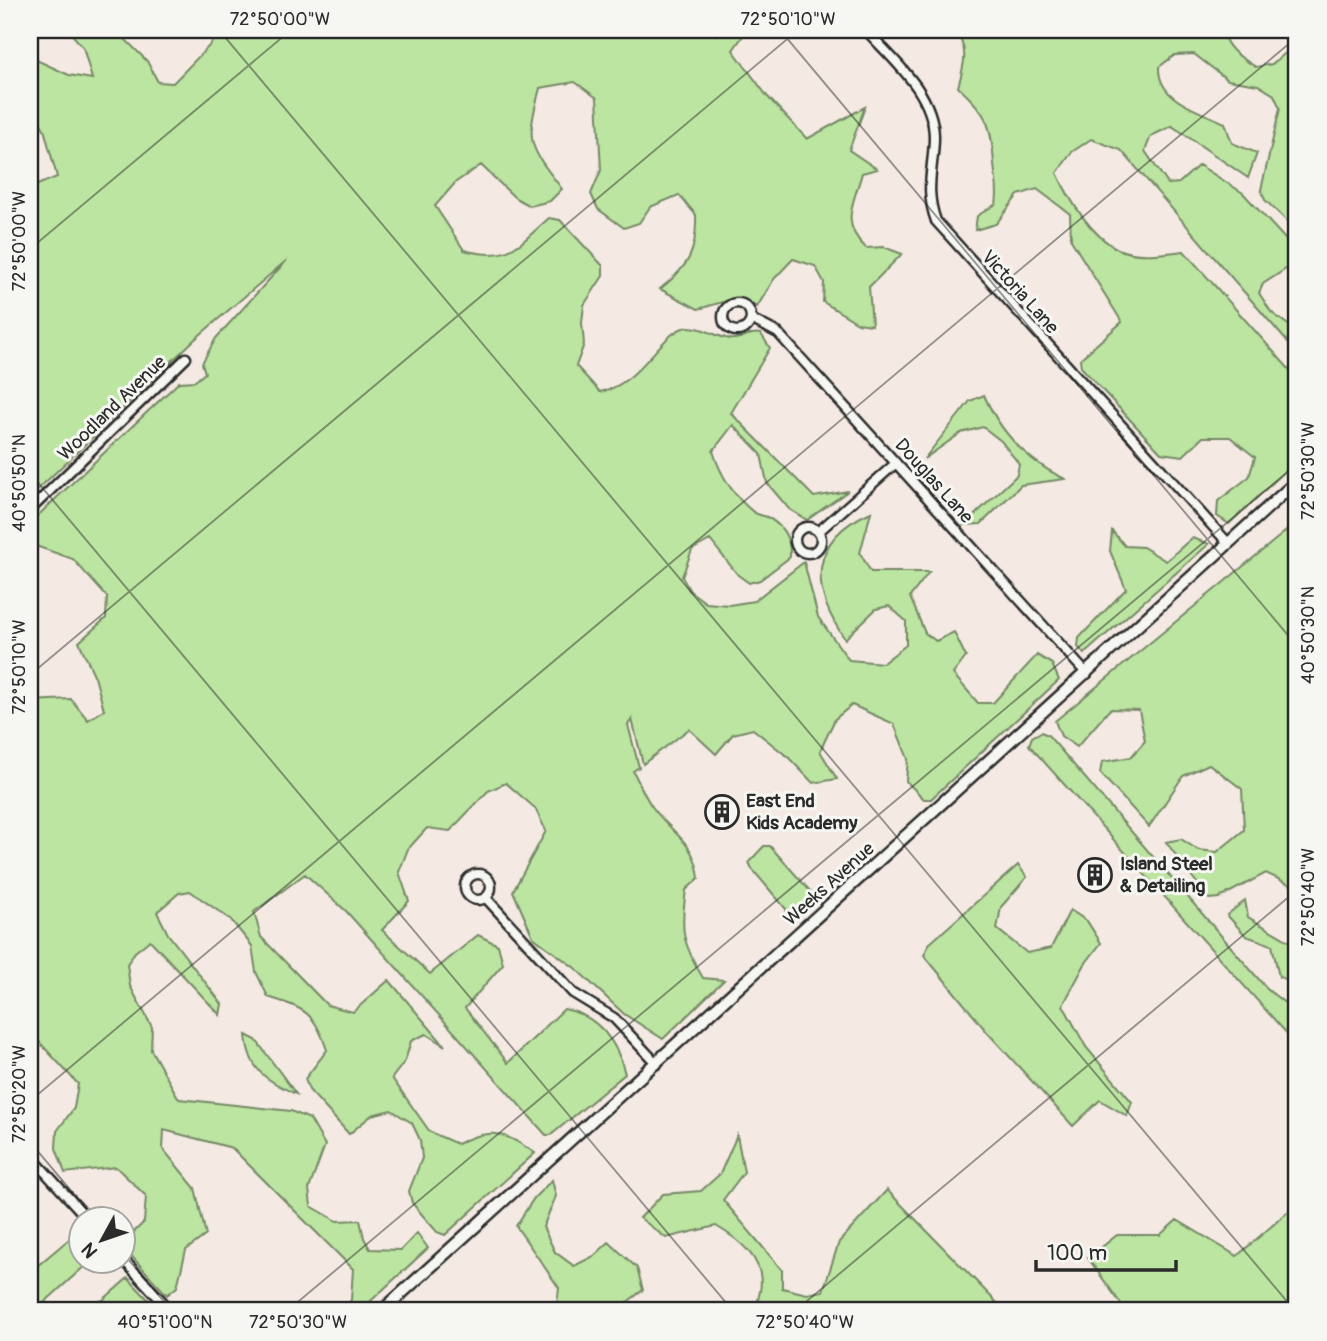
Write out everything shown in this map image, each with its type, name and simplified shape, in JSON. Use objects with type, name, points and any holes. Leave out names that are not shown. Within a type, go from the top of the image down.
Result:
[{"type":"street","name":"Victoria Lane","points":[[866,30],[913,82],[926,102],[933,125],[929,179],[930,205],[936,221],[1228,544]]},
{"type":"street","name":"Douglas Lane","points":[[751,319],[778,333],[1087,674]]},
{"type":"street","name":"Woodland Avenue","points":[[30,510],[186,358]]},
{"type":"street","points":[[818,532],[896,463]]},
{"type":"street","name":"Weeks Avenue","points":[[382,1311],[657,1065],[1297,481]]},
{"type":"street","points":[[486,898],[573,993],[614,1018],[657,1065]]},
{"type":"street","points":[[33,1165],[72,1204]]},
{"type":"street","points":[[136,1273],[171,1311]]},
{"type":"green space","points":[[68,30],[116,30],[147,61],[158,82],[173,83],[211,44],[216,30],[710,30],[715,35],[727,30],[747,30],[733,50],[767,96],[807,139],[865,107],[849,150],[877,169],[862,173],[851,212],[853,230],[866,248],[884,247],[902,254],[869,287],[872,325],[858,323],[823,302],[824,282],[815,266],[793,259],[774,279],[757,307],[735,300],[698,309],[660,289],[678,273],[693,249],[696,215],[679,195],[650,207],[639,223],[624,228],[598,209],[591,194],[601,170],[597,98],[575,82],[540,88],[535,106],[532,132],[536,152],[562,189],[550,201],[530,206],[514,197],[481,165],[456,182],[435,206],[464,250],[502,253],[520,244],[549,218],[560,220],[603,266],[603,276],[584,305],[584,344],[576,366],[600,392],[628,379],[679,330],[694,327],[734,339],[761,334],[770,348],[731,413],[814,497],[848,491],[807,520],[789,509],[767,483],[761,454],[733,425],[713,451],[719,468],[745,505],[782,529],[788,539],[790,557],[760,580],[749,583],[738,575],[710,540],[692,550],[682,577],[690,591],[706,603],[729,605],[754,601],[804,562],[818,617],[849,660],[883,663],[906,645],[906,621],[889,606],[876,609],[845,639],[833,620],[821,584],[821,566],[826,551],[836,536],[851,523],[871,512],[860,553],[871,572],[929,572],[910,597],[925,633],[936,641],[954,632],[966,657],[953,674],[978,703],[993,703],[1037,655],[1052,664],[1059,680],[931,799],[924,799],[906,781],[908,759],[894,724],[852,705],[835,719],[820,751],[837,779],[813,783],[788,757],[753,729],[733,734],[716,754],[689,729],[643,764],[632,719],[628,725],[639,767],[633,771],[651,805],[681,838],[697,865],[699,878],[686,890],[684,904],[683,926],[687,945],[703,978],[724,980],[663,1039],[624,1014],[575,968],[533,937],[513,891],[546,831],[535,808],[506,783],[488,791],[450,831],[427,828],[408,849],[399,872],[409,901],[382,930],[430,974],[478,935],[498,945],[503,964],[465,1008],[508,1063],[564,1009],[587,1017],[605,1032],[622,1063],[625,1074],[551,1135],[546,1135],[346,911],[305,874],[254,912],[261,937],[327,1005],[353,1012],[389,980],[445,1046],[426,1034],[411,1041],[405,1061],[392,1078],[430,1132],[457,1144],[479,1135],[497,1134],[515,1140],[535,1153],[445,1235],[437,1232],[412,1203],[409,1191],[422,1158],[420,1140],[412,1123],[391,1110],[372,1115],[349,1134],[309,1090],[305,1079],[327,1050],[318,1027],[300,1009],[268,997],[256,972],[252,946],[231,920],[190,891],[179,893],[157,912],[168,934],[222,1004],[220,1015],[150,940],[135,952],[127,964],[130,986],[152,1027],[151,1050],[179,1099],[291,1111],[310,1119],[325,1145],[309,1189],[311,1206],[337,1221],[360,1220],[370,1249],[401,1250],[417,1233],[428,1248],[360,1311],[343,1311],[351,1300],[353,1269],[232,1148],[164,1130],[163,1149],[195,1188],[206,1235],[186,1250],[177,1287],[167,1295],[136,1261],[136,1230],[144,1222],[146,1196],[116,1167],[65,1173],[56,1148],[57,1131],[74,1108],[78,1084],[30,1032],[30,701],[71,699],[88,720],[104,710],[95,677],[79,642],[106,618],[107,597],[73,559],[30,544],[30,523],[179,382],[195,381],[205,373],[202,363],[216,338],[287,260],[194,340],[30,497],[30,188],[57,177],[44,129],[30,105],[30,57],[69,75],[92,79],[83,47]]},
{"type":"green space","points":[[954,30],[1222,30],[1230,47],[1256,67],[1272,64],[1293,47],[1297,51],[1297,231],[1265,200],[1261,190],[1280,108],[1274,95],[1258,85],[1228,80],[1194,54],[1175,55],[1159,67],[1165,88],[1173,96],[1193,109],[1225,123],[1232,143],[1257,153],[1248,178],[1172,126],[1151,136],[1145,151],[1168,184],[1179,183],[1199,165],[1243,193],[1297,252],[1297,273],[1289,267],[1263,284],[1259,293],[1271,312],[1291,327],[1297,323],[1297,353],[1121,150],[1091,139],[1072,152],[1057,173],[1082,216],[1108,243],[1134,253],[1184,251],[1297,378],[1297,460],[1229,524],[1217,516],[1218,501],[1249,477],[1255,457],[1230,437],[1203,437],[1183,456],[1161,453],[1081,367],[1080,359],[1122,322],[1071,240],[1070,214],[1037,189],[1018,195],[996,224],[975,230],[977,216],[996,204],[996,184],[991,139],[986,121],[976,105],[958,87],[964,64],[964,50]]},
{"type":"green space","points":[[984,395],[998,422],[1017,445],[1039,464],[1065,479],[1021,485],[981,524],[964,525],[1017,475],[1019,464],[1001,441],[983,427],[961,433],[924,459],[970,401]]},
{"type":"green space","points":[[1297,522],[1297,888],[1266,873],[1219,898],[1209,899],[1166,842],[1181,839],[1198,850],[1217,852],[1244,830],[1242,789],[1209,764],[1183,776],[1149,827],[1100,773],[1102,762],[1131,757],[1145,741],[1139,710],[1110,709],[1077,747],[1061,736],[1055,721]]},
{"type":"green space","points":[[1112,531],[1125,546],[1143,547],[1166,561],[1192,538],[1209,544],[1084,654],[1078,647],[1079,638],[1126,589],[1110,551]]},
{"type":"green space","points":[[1041,732],[1048,735],[1268,990],[1285,1003],[1297,1006],[1297,1045],[1029,745],[1032,737]]},
{"type":"green space","points":[[764,846],[770,846],[811,892],[816,902],[794,920],[788,919],[786,909],[749,862]]},
{"type":"green space","points":[[1018,865],[1027,877],[1001,907],[997,929],[1027,953],[1051,948],[1070,910],[1087,921],[1101,943],[1085,964],[1063,1005],[1086,1047],[1132,1102],[1127,1116],[1100,1100],[1073,1126],[987,1032],[924,955],[929,944]]},
{"type":"green space","points":[[1245,900],[1248,917],[1297,946],[1297,983],[1279,977],[1272,945],[1246,936],[1227,915]]},
{"type":"green space","points":[[246,1035],[256,1040],[296,1094],[260,1072],[251,1057]]},
{"type":"green space","points":[[737,1135],[744,1172],[723,1200],[782,1270],[782,1288],[807,1294],[823,1291],[839,1242],[887,1190],[1005,1311],[752,1311],[757,1305],[760,1291],[759,1270],[749,1252],[734,1238],[716,1226],[666,1238],[640,1218],[663,1194],[701,1191],[720,1174]]},
{"type":"green space","points":[[552,1180],[556,1196],[543,1227],[555,1252],[574,1266],[594,1256],[609,1242],[637,1268],[643,1290],[626,1303],[626,1311],[565,1311],[557,1304],[559,1288],[516,1226],[534,1198]]},
{"type":"green space","points":[[1297,1204],[1297,1311],[1126,1311],[1088,1258],[1117,1235],[1160,1235],[1177,1220],[1237,1256]]},
{"type":"green space","points":[[66,1242],[66,1274],[76,1274],[35,1311],[30,1311],[30,1272]]},
{"type":"green space","points":[[128,1278],[159,1311],[80,1311],[103,1300]]},
{"type":"place","name":"East End Kids Academy","points":[[722,812]]},
{"type":"place","name":"Island Steel & Detailing","points":[[1095,875]]}]
